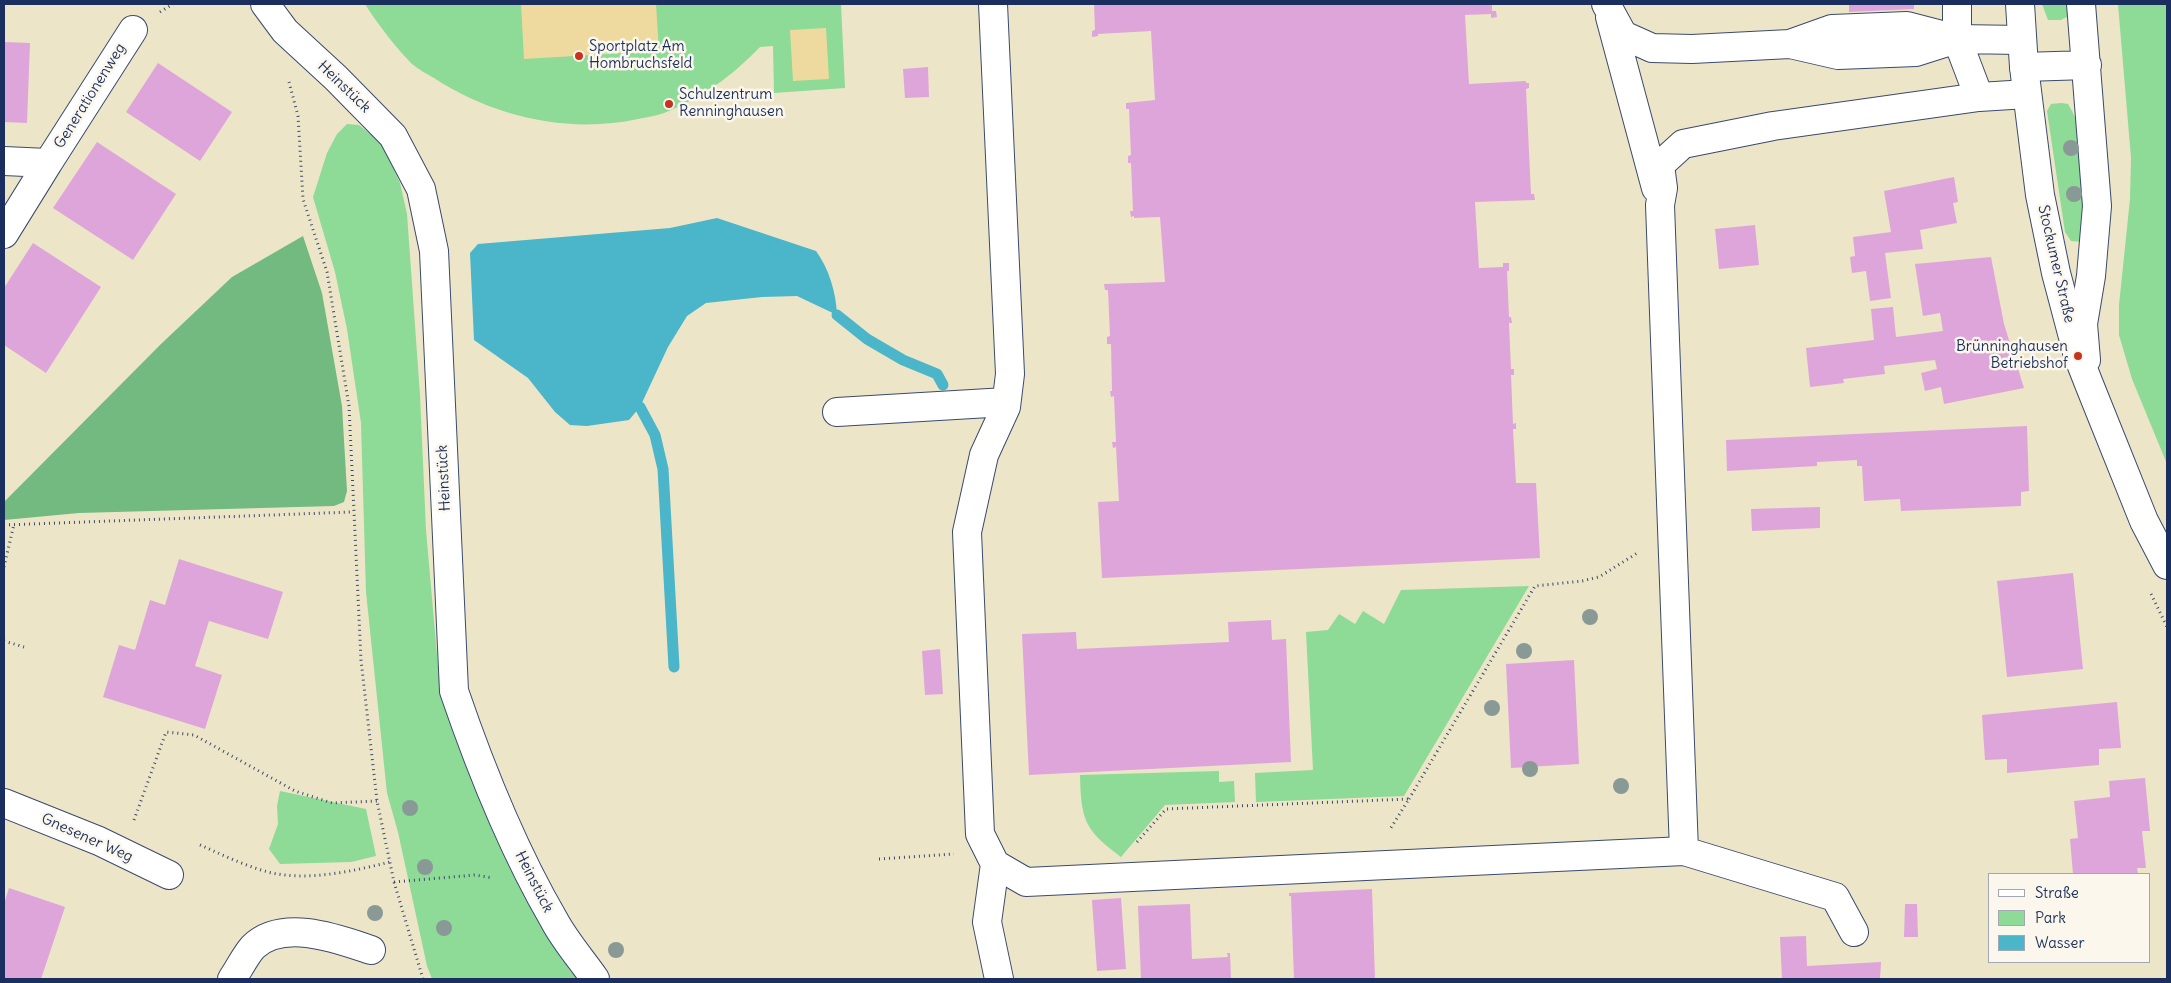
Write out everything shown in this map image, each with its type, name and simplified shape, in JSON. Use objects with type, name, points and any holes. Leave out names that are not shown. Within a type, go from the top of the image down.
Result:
[{"type":"main road","name":"Heinstück","points":[[265,4],[285,31],[336,78],[393,136],[421,189],[434,250],[454,691],[481,766],[512,839],[554,921],[595,979]]},
{"type":"main road","points":[[993,4],[1010,374],[1006,407],[984,454],[967,532],[980,834],[992,858],[1026,882],[1684,851],[1835,896],[1854,932]]},
{"type":"main road","points":[[1606,4],[1623,35],[1652,48],[1790,44],[1838,55],[1916,52],[1957,39],[2022,40]]},
{"type":"main road","points":[[1606,4],[1660,205]]},
{"type":"main road","points":[[1957,4],[1957,39],[1979,97]]},
{"type":"main road","name":"Stockumer Straße","points":[[2020,4],[2024,67],[2040,195],[2054,263],[2078,356],[2144,521],[2167,565]]},
{"type":"main road","points":[[2081,4],[2097,206],[2091,276],[2083,324],[2088,384]]},
{"type":"main road","name":"Generationenweg","points":[[4,234],[133,30]]},
{"type":"main road","points":[[2024,67],[2087,65]]},
{"type":"main road","points":[[1684,851],[1660,205],[1663,188],[1660,165],[1683,144],[1782,125],[1979,97],[2027,94]]},
{"type":"main road","name":"Generationenweg","points":[[4,161],[48,163]]},
{"type":"main road","points":[[837,412],[1006,402]]},
{"type":"main road","name":"Gnesener Weg","points":[[4,803],[99,841],[169,875]]},
{"type":"main road","points":[[992,858],[987,922],[999,978]]},
{"type":"main road","points":[[232,979],[254,947],[273,936],[303,932],[329,935],[371,950]]},
{"type":"path","points":[[288,78],[298,116],[303,199],[327,272],[349,406],[352,512],[361,660],[377,801],[394,882],[423,979]]},
{"type":"path","points":[[4,525],[352,512]]},
{"type":"path","points":[[4,567],[14,524]]},
{"type":"path","points":[[1383,865],[1382,842],[1534,586],[1582,581],[1599,577],[1636,553],[1673,551]]},
{"type":"path","points":[[4,641],[24,648]]},
{"type":"path","points":[[122,853],[166,732],[194,735],[295,791],[304,794],[332,803],[377,801]]},
{"type":"path","points":[[1126,877],[1126,855],[1166,809],[1409,798]]},
{"type":"path","points":[[200,845],[254,868],[273,873],[301,875],[338,872],[390,862]]},
{"type":"path","points":[[879,859],[992,858]]},
{"type":"path","points":[[394,882],[475,875],[536,886]]},
{"type":"green space","name":"Sportplatz Am Hombruchsfeld","points":[[365,4],[841,4],[845,88],[774,93],[773,46],[760,47],[738,68],[716,85],[678,107],[661,114],[612,123],[559,123],[532,119],[481,103],[457,92],[417,68],[393,43]]},
{"type":"green space","points":[[2042,4],[2070,4],[2069,16],[2061,20],[2048,20]]},
{"type":"green space","points":[[2118,4],[2167,4],[2167,464],[2132,379],[2119,335],[2119,305],[2130,199],[2131,158]]},
{"type":"green space","points":[[2051,104],[2068,104],[2076,119],[2084,153],[2085,189],[2082,242],[2071,241],[2065,232],[2047,111]]},
{"type":"green space","points":[[347,124],[359,125],[382,143],[400,183],[407,214],[420,395],[426,530],[440,689],[528,900],[570,971],[578,979],[432,979],[427,966],[398,832],[387,793],[366,592],[361,423],[347,329],[335,272],[313,197],[327,153],[337,134]]},
{"type":"green space","points":[[303,236],[322,293],[342,406],[347,491],[344,502],[334,506],[79,513],[4,520],[4,502],[161,344],[232,277]]},
{"type":"green space","points":[[1529,586],[1404,796],[1256,802],[1255,773],[1313,770],[1306,632],[1328,630],[1339,614],[1355,624],[1363,611],[1384,624],[1401,590]]},
{"type":"green space","points":[[1219,771],[1219,782],[1234,781],[1235,802],[1165,805],[1121,857],[1099,839],[1087,822],[1082,803],[1080,775]]},
{"type":"green space","points":[[280,791],[366,809],[376,856],[351,862],[280,864],[269,849],[278,824],[277,806]]},
{"type":"sand","points":[[521,4],[656,4],[659,51],[524,59]]},
{"type":"sand","points":[[826,28],[829,79],[793,81],[790,30]]},
{"type":"water","points":[[717,218],[816,251],[825,265],[831,281],[837,315],[797,296],[762,297],[706,303],[687,316],[668,347],[640,407],[629,420],[587,426],[570,425],[555,412],[528,378],[474,340],[470,253],[478,244],[670,228]]},
{"type":"building","points":[[1094,4],[1492,4],[1492,11],[1496,11],[1497,17],[1491,18],[1491,14],[1465,15],[1469,84],[1526,81],[1526,83],[1529,83],[1529,88],[1526,89],[1531,194],[1534,194],[1535,200],[1475,202],[1479,268],[1503,267],[1503,263],[1509,263],[1509,271],[1507,271],[1509,317],[1511,317],[1512,323],[1509,323],[1511,369],[1514,369],[1514,375],[1511,375],[1513,424],[1516,423],[1516,429],[1513,429],[1516,483],[1536,483],[1540,558],[1102,578],[1098,502],[1119,501],[1116,447],[1113,448],[1112,442],[1116,442],[1114,396],[1111,397],[1110,391],[1112,391],[1111,344],[1107,344],[1107,337],[1110,336],[1108,290],[1105,290],[1104,284],[1165,282],[1160,217],[1134,218],[1134,216],[1131,217],[1130,211],[1133,211],[1131,163],[1128,163],[1128,156],[1131,155],[1129,109],[1126,109],[1126,103],[1155,100],[1151,31],[1098,34],[1098,36],[1092,37],[1092,31],[1095,30]]},
{"type":"building","points":[[1849,4],[1914,4],[1914,9],[1849,12]]},
{"type":"building","points":[[4,42],[30,43],[27,123],[4,122]]},
{"type":"building","points":[[158,63],[232,112],[200,161],[126,112]]},
{"type":"building","points":[[928,67],[929,97],[905,98],[903,69]]},
{"type":"building","points":[[97,142],[176,194],[133,260],[53,208]]},
{"type":"building","points":[[1954,177],[1958,202],[1953,203],[1957,223],[1920,230],[1923,249],[1885,253],[1891,298],[1870,301],[1866,271],[1852,273],[1850,257],[1855,256],[1853,237],[1891,232],[1884,191]]},
{"type":"building","points":[[1755,225],[1759,265],[1719,269],[1715,229]]},
{"type":"building","points":[[33,243],[101,287],[46,373],[4,345],[4,288]]},
{"type":"building","points":[[1991,257],[2004,324],[2024,388],[1944,404],[1941,387],[1925,391],[1921,373],[1937,369],[1935,360],[1884,366],[1885,374],[1843,379],[1844,383],[1810,387],[1806,348],[1874,340],[1871,309],[1893,307],[1896,337],[1943,331],[1940,313],[1923,316],[1915,264]]},
{"type":"building","points":[[2027,426],[2029,491],[2021,492],[2021,506],[1901,511],[1900,499],[1864,501],[1862,466],[1857,466],[1857,460],[1817,462],[1817,466],[1727,471],[1726,440]]},
{"type":"building","points":[[1820,507],[1820,528],[1752,531],[1751,509]]},
{"type":"building","points":[[179,559],[283,592],[268,639],[209,621],[195,666],[222,675],[205,729],[103,697],[119,645],[135,650],[150,600],[165,605]]},
{"type":"building","points":[[2073,573],[2083,669],[2007,677],[1997,581]]},
{"type":"building","points":[[1271,620],[1272,640],[1286,639],[1291,762],[1029,775],[1022,634],[1076,632],[1077,649],[1229,642],[1228,622]]},
{"type":"building","points":[[940,649],[943,694],[925,695],[922,651]]},
{"type":"building","points":[[1574,660],[1579,764],[1511,768],[1506,664]]},
{"type":"building","points":[[2117,702],[2121,748],[2099,749],[2099,765],[2007,773],[2007,759],[1985,760],[1982,715]]},
{"type":"building","points":[[2145,778],[2150,831],[2142,831],[2146,868],[2137,868],[2138,873],[2073,873],[2070,839],[2078,838],[2074,801],[2110,797],[2109,781]]},
{"type":"building","points":[[9,888],[65,907],[41,979],[4,979],[4,904]]},
{"type":"building","points":[[1372,889],[1375,979],[1294,979],[1291,896],[1289,896],[1289,893]]},
{"type":"building","points":[[1121,898],[1126,969],[1097,971],[1092,900]]},
{"type":"building","points":[[1190,904],[1192,959],[1228,957],[1227,953],[1230,953],[1231,979],[1141,979],[1138,906]]},
{"type":"building","points":[[1905,904],[1917,904],[1918,937],[1904,937]]},
{"type":"building","points":[[1806,936],[1807,966],[1881,962],[1880,979],[1782,979],[1780,937]]},
{"type":"waterway","points":[[837,315],[867,339],[903,360],[937,374],[943,385]]},
{"type":"waterway","points":[[640,407],[655,435],[663,469],[674,667]]},
{"type":"place","name":"Sportplatz Am Hombruchsfeld","points":[[579,56]]},
{"type":"place","name":"Schulzentrum Renninghausen","points":[[669,104]]},
{"type":"place","name":"Brünninghausen Betriebshof","points":[[2078,356]]}]
